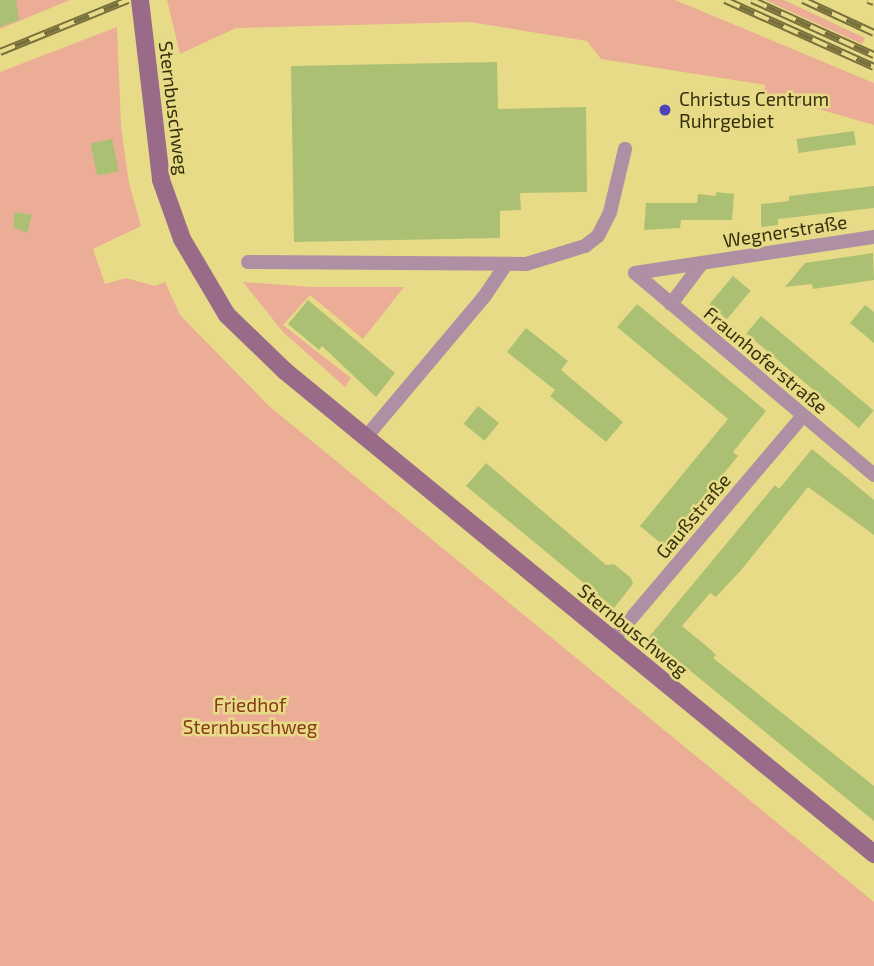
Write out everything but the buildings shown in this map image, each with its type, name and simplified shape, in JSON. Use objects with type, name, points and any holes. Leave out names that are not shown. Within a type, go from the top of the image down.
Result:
[{"type":"main road","name":"Sternbuschweg","points":[[140,0],[161,180],[196,268],[210,293],[243,332],[612,641],[874,854]]},
{"type":"street","points":[[248,262],[526,264],[585,246],[598,236],[610,212],[625,149]]},
{"type":"street","name":"Wegnerstraße","points":[[635,273],[874,237]]},
{"type":"street","name":"Wegnerstraße","points":[[671,304],[702,263]]},
{"type":"street","points":[[366,437],[484,297],[506,264]]},
{"type":"street","name":"Fraunhoferstraße","points":[[635,273],[874,475]]},
{"type":"street","name":"Gaußstraße","points":[[612,641],[803,416]]},
{"type":"green space","points":[[0,0],[70,0],[0,29]]},
{"type":"green space","points":[[167,0],[675,0],[874,83],[874,125],[763,93],[765,85],[601,59],[587,41],[470,22],[236,28],[180,54]]},
{"type":"green space","points":[[765,0],[784,0],[865,38],[862,44]]},
{"type":"green space","name":"Friedhof Sternbuschweg","points":[[117,27],[121,127],[129,183],[141,226],[93,249],[105,284],[126,278],[155,286],[165,282],[180,315],[269,406],[874,902],[874,966],[0,966],[0,72]]},
{"type":"green space","points":[[243,282],[312,287],[404,287],[363,339],[310,295],[283,325],[351,378],[345,387],[283,332]]},
{"type":"railway","points":[[0,52],[128,0]]},
{"type":"railway","points":[[725,0],[874,67]]},
{"type":"railway","points":[[752,0],[874,55]]},
{"type":"railway","points":[[803,0],[874,33]]},
{"type":"railway","points":[[868,0],[874,2]]},
{"type":"place","name":"Christus Centrum Ruhrgebiet","points":[[665,110]]}]
